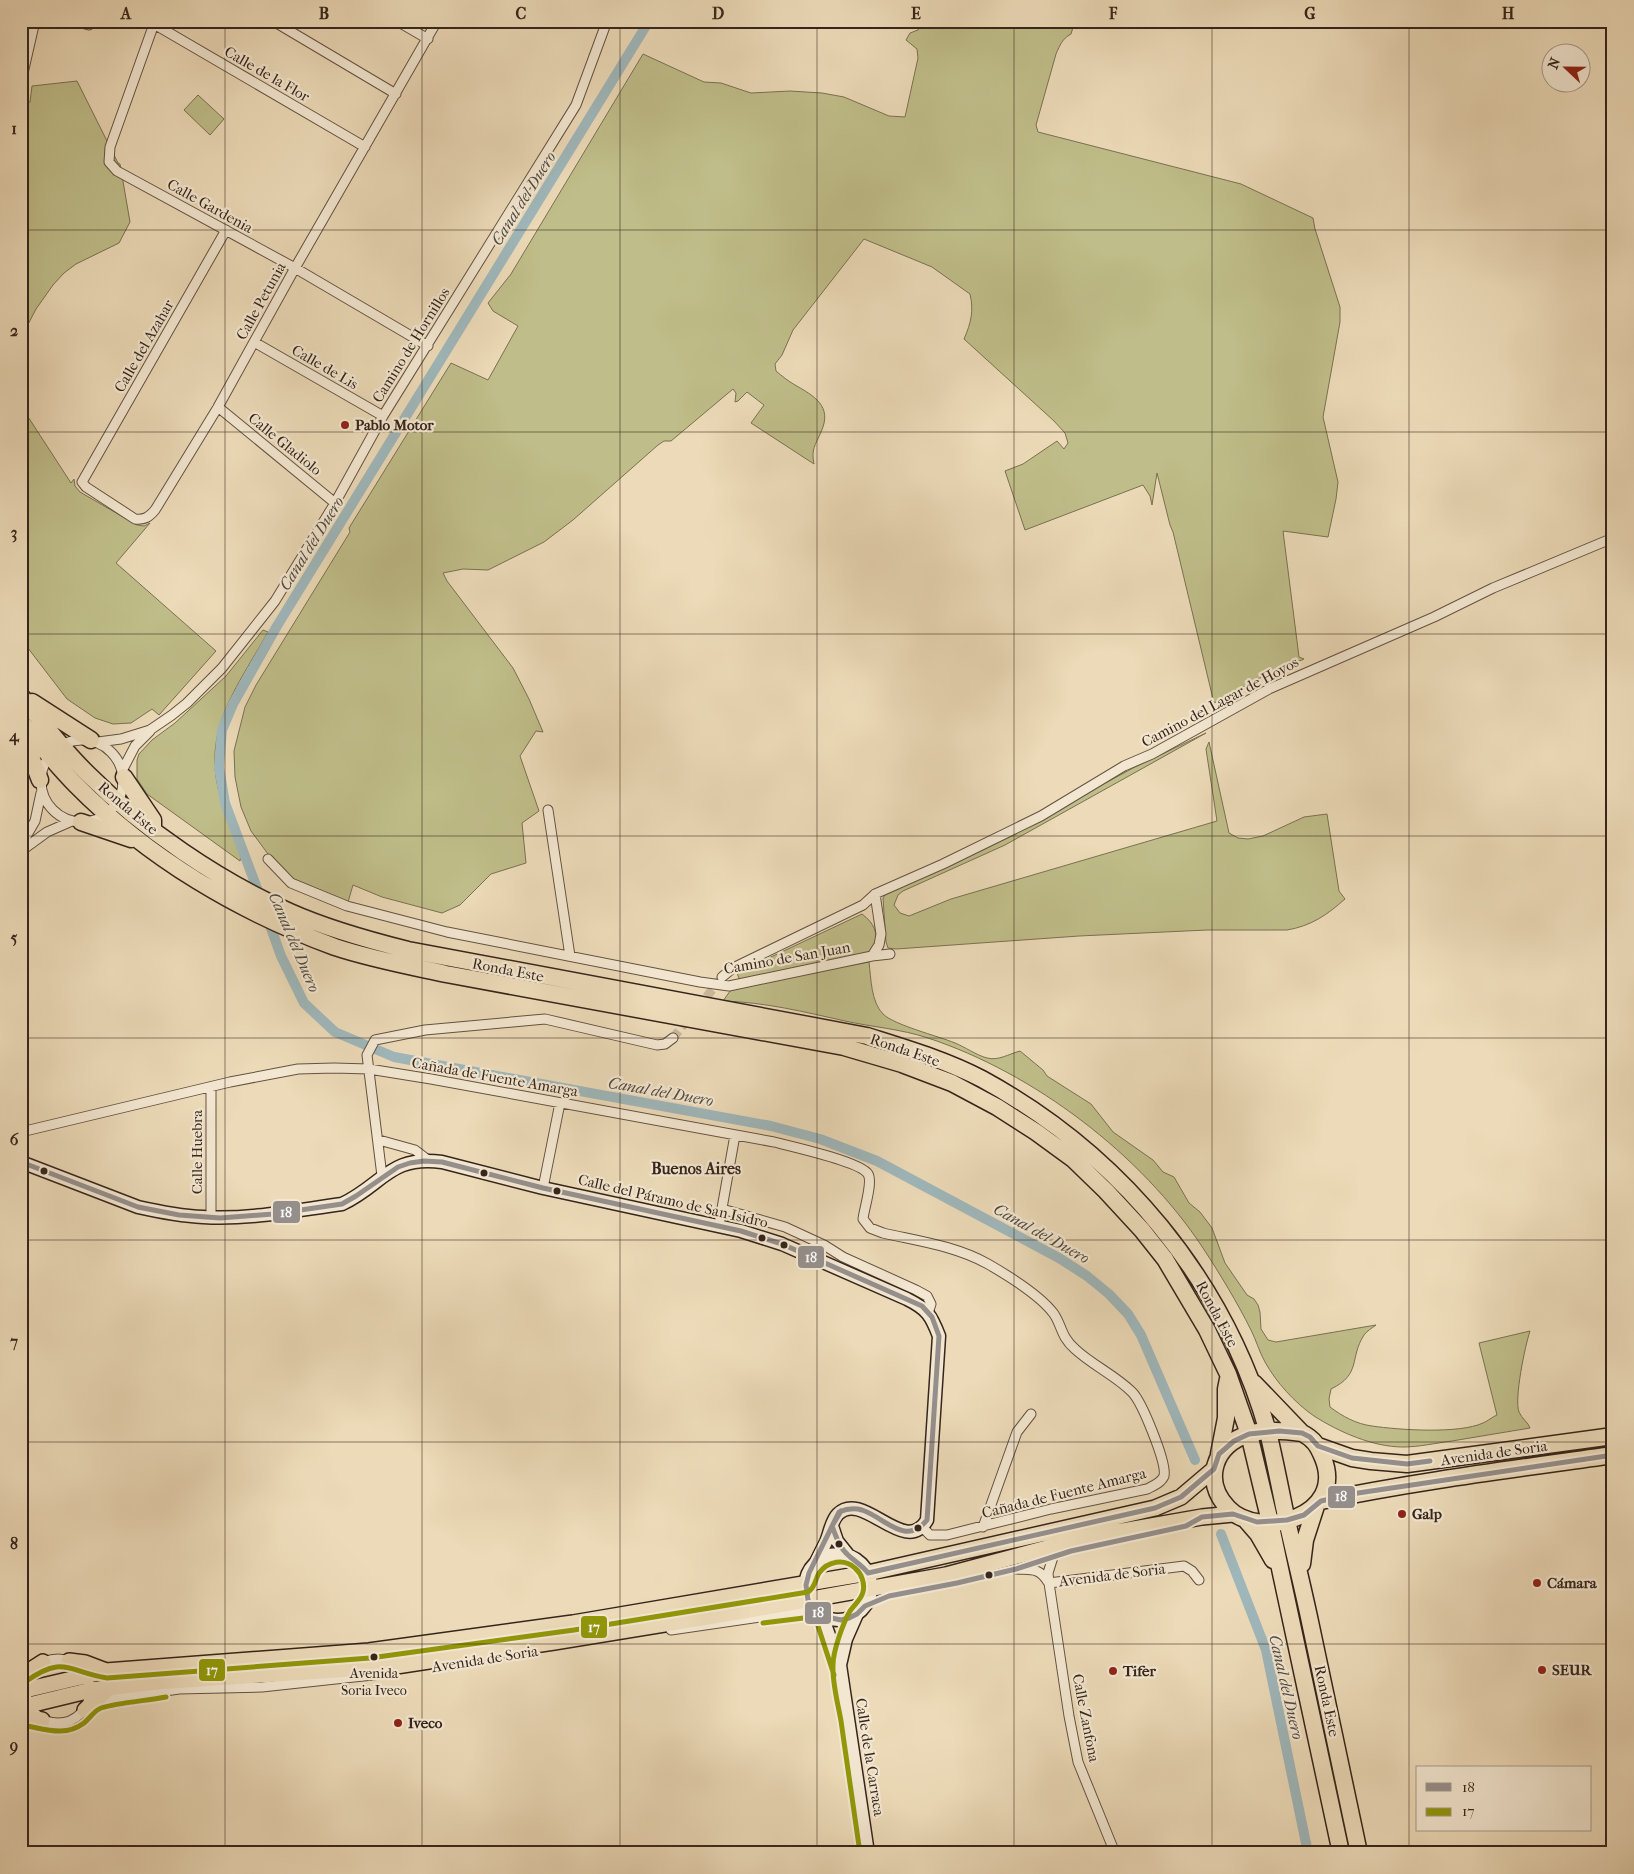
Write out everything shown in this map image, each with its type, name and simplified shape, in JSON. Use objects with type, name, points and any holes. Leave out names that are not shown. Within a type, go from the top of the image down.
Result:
[{"type":"highway","points":[[21,695],[95,741]]},
{"type":"highway","name":"Ronda Este","points":[[21,695],[142,843],[180,870],[243,897],[337,947],[394,963],[446,974],[844,1047],[902,1064],[952,1083],[997,1107],[1073,1159],[1122,1207],[1165,1259],[1207,1330],[1228,1374],[1249,1434],[1270,1522],[1340,1853]]},
{"type":"highway","name":"Ronda Este","points":[[21,722],[76,786],[153,830],[243,897]]},
{"type":"highway","points":[[21,737],[28,749],[40,786]]},
{"type":"highway","points":[[123,773],[154,820],[153,830]]},
{"type":"highway","points":[[77,822],[142,843]]},
{"type":"highway","name":"Ronda Este","points":[[288,920],[408,950],[867,1036],[915,1051],[980,1079],[1030,1109],[1073,1139],[1126,1187],[1155,1220],[1193,1269],[1223,1323],[1248,1377],[1267,1431],[1301,1579],[1359,1853]]},
{"type":"highway","points":[[1228,1374],[1226,1418],[1214,1483],[1223,1503],[1239,1516],[1262,1541],[1282,1577]]},
{"type":"highway","points":[[1248,1377],[1302,1433],[1310,1437],[1318,1446],[1325,1463],[1328,1476],[1326,1488],[1304,1540],[1301,1579]]},
{"type":"highway","points":[[1217,1461],[1234,1441],[1249,1434],[1267,1431],[1302,1433]]},
{"type":"highway","name":"Avenida de Soria","points":[[1318,1446],[1352,1458],[1371,1462],[1407,1464],[1613,1436]]},
{"type":"highway","name":"Avenida de Soria","points":[[1239,1516],[1270,1522],[1287,1520],[1304,1515],[1319,1504],[1450,1478],[1613,1455]]},
{"type":"highway","points":[[1508,1470],[1604,1465],[1613,1467]]},
{"type":"main road","name":"Avenida de Soria","points":[[90,1694],[106,1672],[369,1651],[573,1623],[813,1602],[868,1573],[1155,1508],[1181,1497],[1217,1461]]},
{"type":"main road","name":"Avenida de Soria","points":[[24,1710],[108,1688],[156,1682],[396,1666],[813,1602],[871,1588],[955,1573],[1088,1537],[1202,1517],[1239,1516]]},
{"type":"main road","points":[[69,1661],[85,1663],[106,1672]]},
{"type":"main road","points":[[23,1686],[42,1662]]},
{"type":"main road","name":"Avenida de Soria","points":[[23,1686],[90,1694]]},
{"type":"main road","points":[[24,1710],[42,1720]]},
{"type":"street","points":[[21,82],[22,68],[35,21]]},
{"type":"street","points":[[73,21],[89,25],[90,21]]},
{"type":"street","points":[[273,21],[396,94]]},
{"type":"street","points":[[397,21],[428,39]]},
{"type":"street","name":"Calle Petunia","points":[[85,476],[82,482],[86,486],[129,515],[142,520],[150,517],[218,407],[295,268],[438,21]]},
{"type":"street","name":"Camino de Hornillos","points":[[112,808],[123,790],[123,773],[135,746],[150,730],[187,703],[222,668],[275,601],[335,502],[383,416],[576,105],[607,21]]},
{"type":"street","name":"Calle Gardenia","points":[[155,23],[110,147],[109,162],[117,171],[295,268],[428,346]]},
{"type":"street","name":"Calle de la Flor","points":[[155,23],[365,147]]},
{"type":"street","name":"Calle del Azahar","points":[[85,476],[226,230]]},
{"type":"street","name":"Calle de Lis","points":[[254,342],[383,416]]},
{"type":"street","name":"Calle Gladiolo","points":[[218,407],[335,502]]},
{"type":"street","name":"Camino del Lagar de Hoyos","points":[[722,977],[733,968],[863,905],[875,894],[943,864],[1041,816],[1124,766],[1152,754],[1269,689],[1434,617],[1493,588],[1613,538]]},
{"type":"street","name":"Camino de Hornillos","points":[[61,745],[81,739],[95,741],[121,739],[150,730]]},
{"type":"street","points":[[95,741],[108,749],[117,758],[123,773]]},
{"type":"street","points":[[21,845],[35,821],[43,768],[49,756],[61,745]]},
{"type":"street","points":[[40,786],[47,804],[55,812],[62,817],[77,822]]},
{"type":"street","points":[[21,851],[47,832],[77,822],[94,820],[112,808]]},
{"type":"street","points":[[548,810],[570,956]]},
{"type":"street","name":"Camino de San Juan","points":[[268,859],[291,883],[347,906],[447,932],[700,982],[729,986],[872,956],[890,954]]},
{"type":"street","points":[[872,956],[879,946],[881,934],[875,894]]},
{"type":"street","points":[[382,1176],[367,1055],[375,1040],[425,1030],[545,1019],[657,1045],[665,1044],[673,1038]]},
{"type":"street","name":"Cañada de Fuente Amarga","points":[[21,1132],[211,1087],[298,1069],[369,1069],[734,1135],[804,1149],[860,1167],[868,1174],[870,1181],[863,1219],[870,1228],[882,1233],[964,1252],[988,1264],[1036,1296],[1054,1314],[1064,1338],[1075,1350],[1115,1377],[1134,1393],[1145,1413],[1164,1466],[1164,1477],[1160,1482],[1146,1489],[947,1535],[930,1535],[923,1528]]},
{"type":"street","name":"Calle Huebra","points":[[211,1087],[211,1218]]},
{"type":"street","points":[[543,1188],[560,1103]]},
{"type":"street","points":[[719,1225],[734,1135]]},
{"type":"street","name":"Calle del Páramo de San Isidro","points":[[379,1140],[415,1150],[428,1160]]},
{"type":"street","name":"Calle del Páramo de San Isidro","points":[[21,1162],[138,1208],[170,1214],[211,1218],[240,1217],[342,1204],[358,1197],[393,1169],[408,1162],[428,1160],[543,1188],[719,1225],[782,1244],[922,1306],[932,1317],[939,1336],[939,1350],[927,1520],[923,1528]]},
{"type":"street","name":"Calle del Páramo de San Isidro","points":[[722,1208],[785,1227],[824,1244],[843,1257],[928,1296],[932,1304],[928,1313]]},
{"type":"street","points":[[983,1527],[1017,1432],[1031,1414]]},
{"type":"street","points":[[857,1614],[841,1620],[832,1619],[813,1602],[809,1573],[839,1512],[851,1509],[862,1510],[901,1531],[909,1532],[923,1528]]},
{"type":"street","points":[[832,1526],[837,1541],[849,1556]]},
{"type":"street","points":[[814,1566],[828,1556],[839,1554],[849,1556],[856,1560],[868,1573],[871,1588]]},
{"type":"street","name":"Calle Zanfona","points":[[1053,1557],[1048,1573],[1049,1583],[1069,1716],[1078,1762],[1115,1853]]},
{"type":"street","name":"Avenida de Soria","points":[[1049,1583],[1184,1566],[1192,1571],[1199,1580]]},
{"type":"street","points":[[1016,1569],[1038,1571],[1043,1574],[1049,1583]]},
{"type":"street","name":"Calle de la Carraca","points":[[840,1665],[846,1639],[857,1614],[865,1606],[871,1588]]},
{"type":"street","name":"Calle de la Carraca","points":[[813,1602],[840,1665],[868,1853]]},
{"type":"street","name":"Avenida de Soria","points":[[90,1694],[179,1688],[262,1687],[376,1675],[813,1602]]},
{"type":"street","points":[[42,1662],[61,1659],[79,1666],[90,1694],[79,1717],[68,1723],[52,1724],[42,1720]]},
{"type":"street","points":[[23,1686],[24,1710]]},
{"type":"shaded area","points":[[922,21],[1065,21],[1064,23],[1074,24],[1071,34],[1063,40],[1056,54],[1036,125],[1038,132],[1241,184],[1313,218],[1340,307],[1340,322],[1323,417],[1338,482],[1328,537],[1283,531],[1299,657],[1304,659],[1260,678],[1214,703],[1157,473],[1152,505],[1150,496],[1143,485],[1025,530],[1005,471],[1023,464],[1057,441],[1064,449],[1068,443],[1065,433],[964,339],[971,317],[970,294],[932,267],[864,239],[793,330],[782,355],[775,364],[776,371],[809,393],[820,403],[823,409],[825,415],[824,423],[814,448],[814,464],[751,423],[764,405],[747,392],[735,402],[736,393],[733,389],[671,441],[664,441],[658,445],[573,520],[544,542],[488,570],[463,569],[443,573],[447,581],[513,668],[543,732],[536,731],[520,756],[539,811],[522,823],[526,863],[491,874],[460,905],[442,913],[382,897],[353,885],[348,902],[292,878],[268,854],[251,831],[241,807],[235,777],[234,751],[245,707],[256,685],[350,532],[349,528],[451,363],[488,380],[518,326],[493,311],[488,303],[511,274],[643,54],[704,82],[721,83],[751,93],[790,91],[822,93],[844,97],[889,116],[905,117],[918,58],[917,49],[906,40],[910,33],[918,30]]},
{"type":"shaded area","points":[[77,81],[120,164],[130,222],[119,243],[76,264],[64,273],[36,309],[21,338],[21,104],[30,102],[32,86]]},
{"type":"shaded area","points":[[198,95],[224,119],[210,135],[184,110]]},
{"type":"shaded area","points":[[21,406],[71,483],[74,479],[75,486],[80,492],[137,525],[144,526],[150,523],[116,563],[216,651],[159,715],[152,709],[131,723],[113,724],[95,718],[67,699],[21,639]]},
{"type":"shaded area","points":[[263,630],[268,632],[225,711],[218,731],[215,752],[216,775],[221,799],[237,838],[241,854],[240,861],[147,794],[137,779],[137,760],[139,754],[152,740],[175,723],[226,676]]},
{"type":"shaded area","points":[[1206,733],[1005,845],[903,891],[898,895],[894,905],[900,913],[909,916],[951,899],[1217,821],[1206,749],[1209,742],[1229,833],[1238,838],[1248,839],[1263,836],[1304,817],[1327,814],[1339,891],[1345,899],[1325,915],[1304,926],[1287,930],[1207,930],[888,948],[883,898],[885,895],[982,850],[1133,768]]},
{"type":"shaded area","points":[[862,914],[872,924],[876,936],[875,946],[867,953],[740,981],[737,973]]},
{"type":"shaded area","points":[[869,962],[872,990],[876,1003],[883,1014],[896,1022],[955,1043],[987,1058],[999,1058],[1020,1051],[1043,1070],[1047,1076],[1091,1104],[1113,1132],[1153,1160],[1163,1172],[1174,1177],[1189,1203],[1200,1212],[1212,1228],[1225,1263],[1247,1295],[1254,1299],[1258,1305],[1261,1329],[1268,1340],[1276,1342],[1376,1325],[1364,1335],[1357,1351],[1354,1365],[1347,1377],[1331,1389],[1330,1407],[1360,1423],[1397,1429],[1459,1429],[1483,1423],[1497,1415],[1479,1343],[1530,1331],[1521,1372],[1518,1405],[1520,1414],[1530,1428],[1428,1445],[1403,1447],[1368,1441],[1334,1428],[1300,1405],[1286,1392],[1275,1377],[1265,1362],[1251,1330],[1228,1288],[1178,1213],[1149,1180],[1117,1149],[1045,1095],[1007,1072],[968,1053],[918,1035],[784,1008],[754,1003],[723,1001],[733,987]]},
{"type":"waterway","name":"Canal del Duero","points":[[261,899],[225,803],[219,767],[222,730],[233,704],[277,626],[649,21]]},
{"type":"waterway","name":"Canal del Duero","points":[[267,917],[281,956],[304,1003],[335,1032],[394,1057],[771,1126],[820,1139],[877,1161],[1059,1258],[1087,1276],[1109,1294],[1128,1314],[1141,1335],[1195,1460]]},
{"type":"waterway","name":"Canal del Duero","points":[[1221,1534],[1266,1650],[1308,1853]]},
{"type":"tunnel","points":[[698,1007],[720,980]]},
{"type":"tunnel","points":[[673,1038],[690,1017]]},
{"type":"transit line","name":"18","points":[[21,1162],[138,1207],[179,1215],[220,1218],[273,1214],[342,1204],[398,1167],[424,1161],[442,1162],[543,1188],[741,1231],[782,1244],[922,1306],[932,1317],[939,1336],[927,1520],[919,1528],[903,1531],[862,1510],[850,1509],[839,1512],[809,1573],[806,1585],[808,1600],[814,1609],[822,1616],[841,1620],[849,1618],[857,1614],[865,1606],[889,1596],[1016,1569],[1071,1551],[1186,1526],[1202,1517],[1233,1514],[1257,1522],[1287,1520],[1304,1515],[1321,1501],[1358,1493],[1613,1455]]},
{"type":"transit line","name":"18","points":[[841,1511],[832,1526],[838,1541],[844,1551],[868,1573],[1155,1508],[1181,1497],[1214,1469],[1219,1454],[1234,1441],[1249,1434],[1279,1431],[1302,1433],[1310,1437],[1318,1446],[1352,1458],[1407,1464],[1430,1461]]},
{"type":"transit line","name":"17","points":[[25,1682],[38,1674],[58,1667],[66,1667],[107,1678],[370,1658],[574,1630],[808,1592],[823,1569],[836,1562],[846,1563],[855,1568],[859,1573],[864,1589],[861,1598],[850,1611],[842,1630],[833,1659],[833,1672],[860,1853]]},
{"type":"transit line","name":"17","points":[[763,1623],[812,1617],[816,1620],[834,1675]]},
{"type":"transit line","name":"17","points":[[21,1725],[53,1731],[69,1730],[84,1723],[101,1708],[166,1697]]},
{"type":"place","name":"Pablo Motor","points":[[345,425]]},
{"type":"place","name":"Galp","points":[[1402,1514]]},
{"type":"place","name":"Cámara","points":[[1537,1583]]},
{"type":"place","name":"Avenida Soria Iveco","points":[[374,1657]]},
{"type":"place","name":"SEUR","points":[[1542,1670]]},
{"type":"place","name":"Tifer","points":[[1113,1671]]},
{"type":"place","name":"Iveco","points":[[398,1723]]},
{"type":"district","name":"Buenos Aires","points":[[696,1168]]}]
